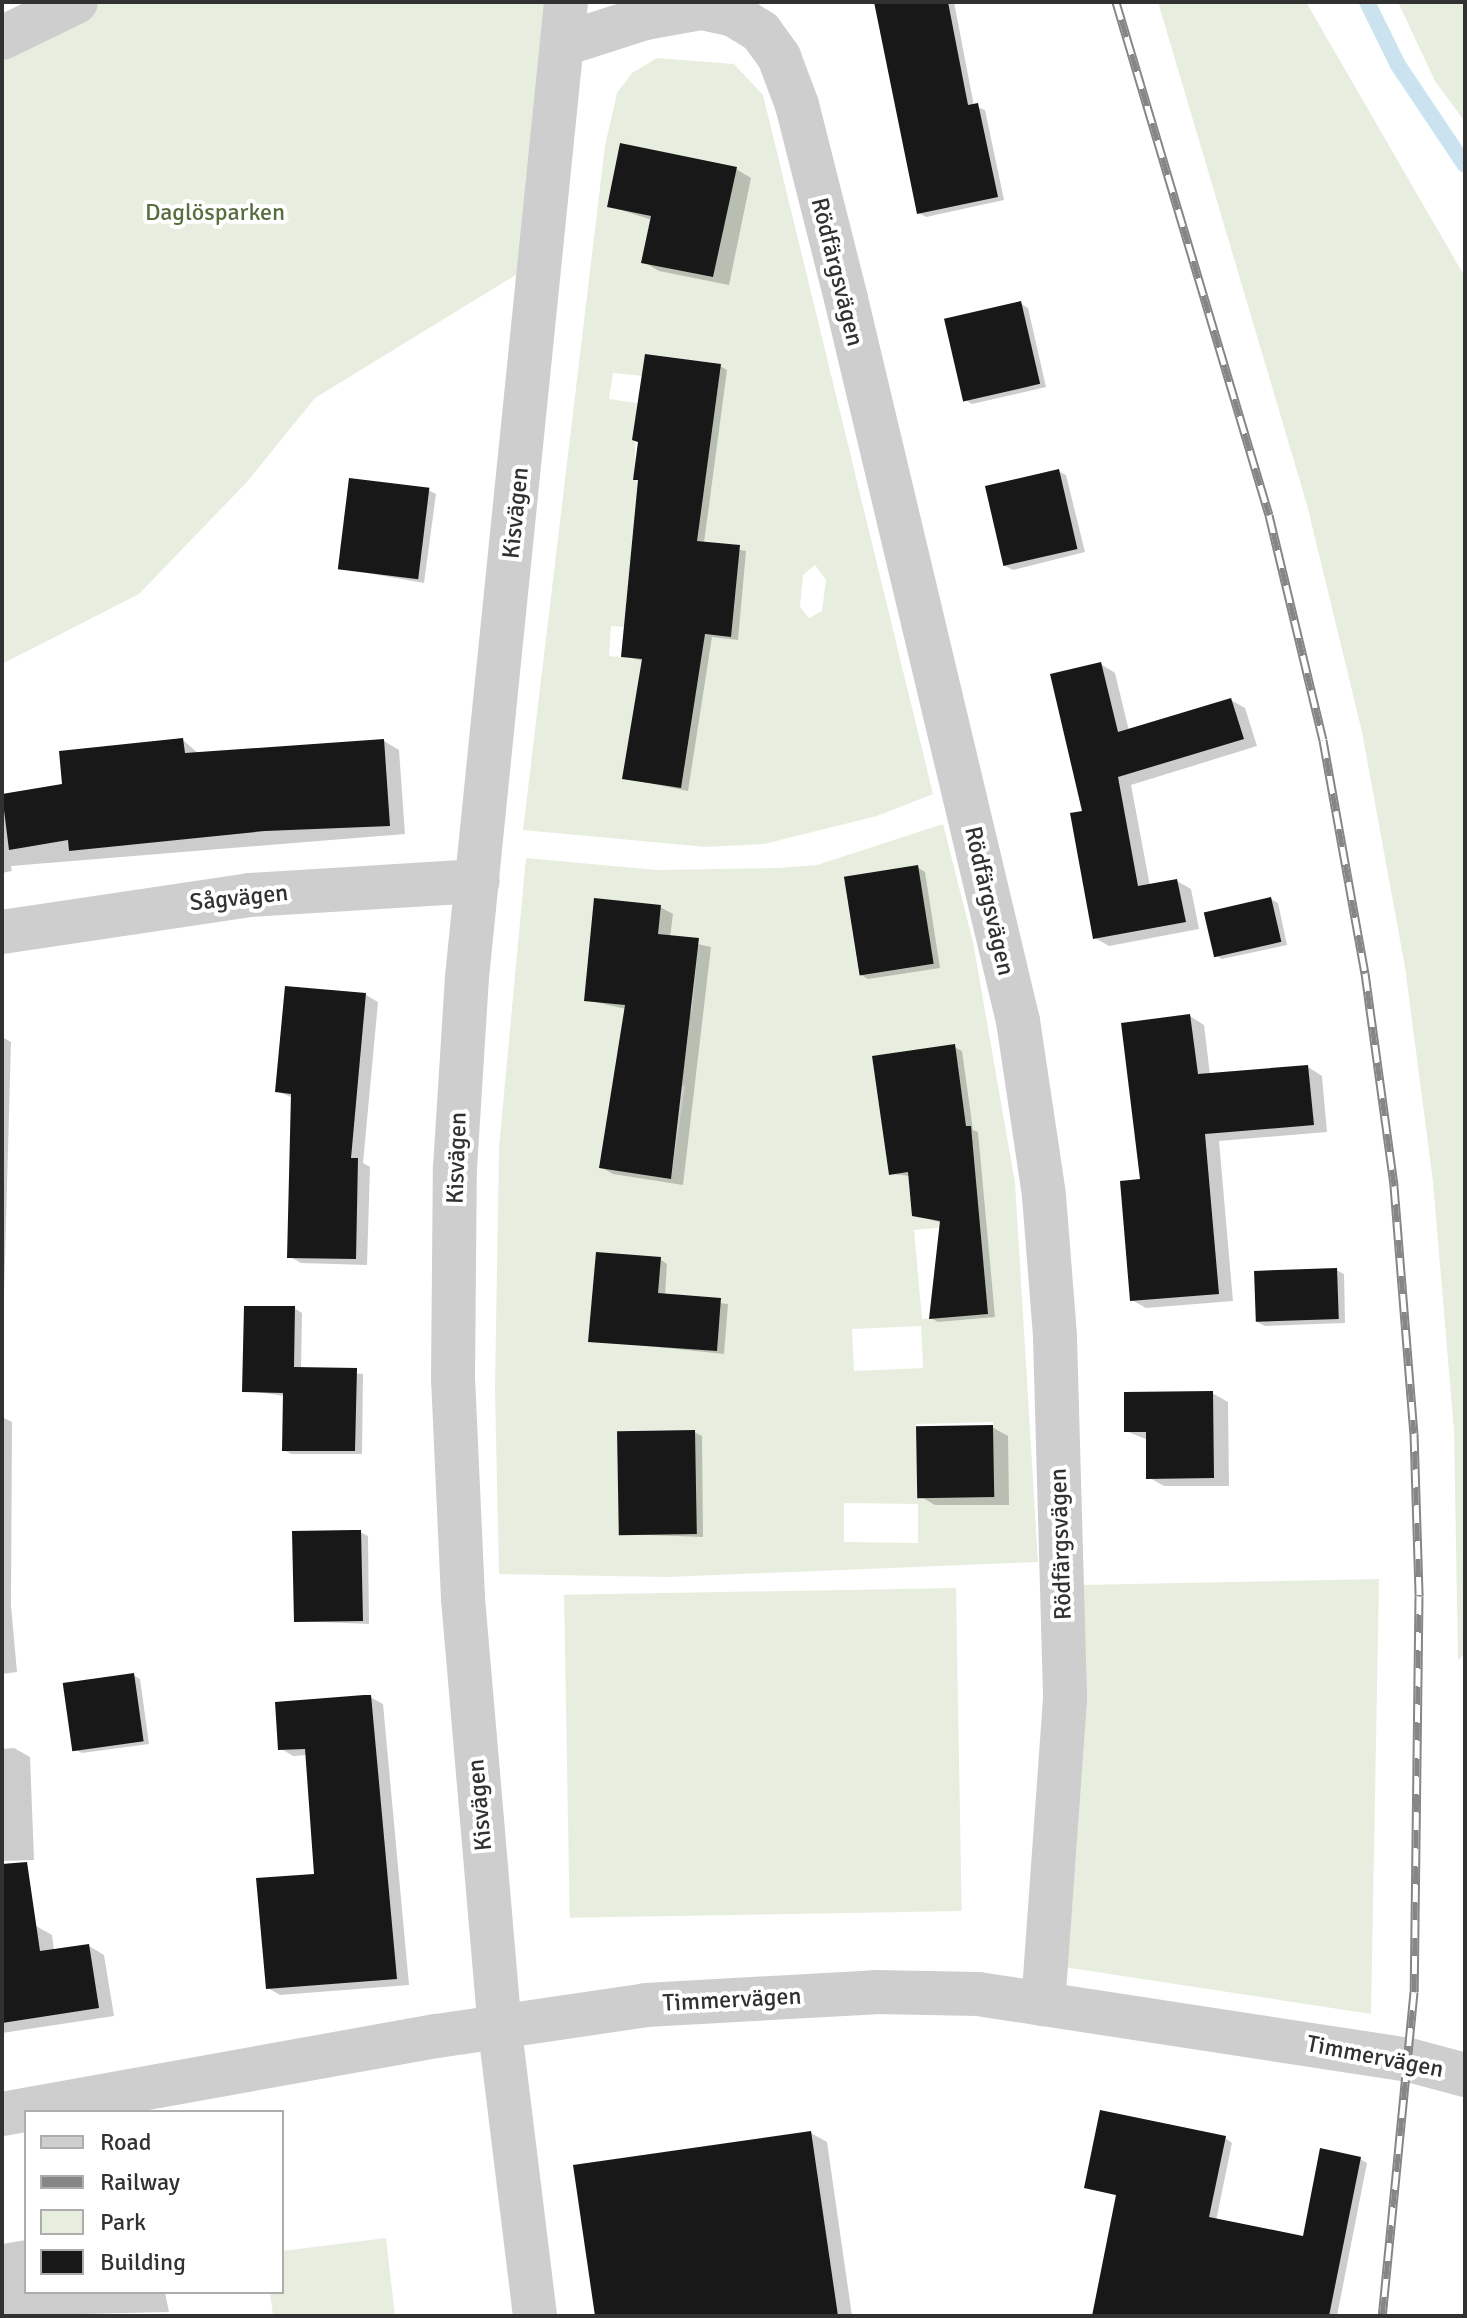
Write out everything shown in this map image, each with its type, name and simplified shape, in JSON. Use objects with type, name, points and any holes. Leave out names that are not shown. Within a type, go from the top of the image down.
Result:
[{"type":"street","points":[[2,38],[76,2]]},
{"type":"street","name":"Rödfärgsvägen","points":[[565,23],[645,18],[702,8],[734,15],[761,32],[779,57],[797,105],[846,299],[1018,1021],[1044,1196],[1055,1337],[1065,1699],[1043,2004]]},
{"type":"street","name":"Kisvägen","points":[[535,2316],[500,2030],[463,1598],[453,1380],[455,1168],[478,881],[565,23]]},
{"type":"street","name":"Sågvägen","points":[[2,932],[250,895],[478,881]]},
{"type":"street","name":"Timmervägen","points":[[24,2110],[437,2036],[500,2030],[646,2005],[876,1992],[978,1994],[1409,2060],[1465,2075]]},
{"type":"street","name":"Timmervägen","points":[[2,2114],[24,2110]]},
{"type":"green space","name":"Daglösparken","points":[[90,2],[554,2],[560,248],[315,398],[246,483],[139,594],[2,664],[2,49]]},
{"type":"green space","points":[[1158,2],[1306,2],[1465,277],[1465,1654],[1458,1660],[1454,1431],[1433,1182],[1405,967],[1362,732],[1307,505]]},
{"type":"green space","points":[[1398,2],[1465,2],[1465,122],[1435,81]]},
{"type":"green space","points":[[657,58],[734,64],[763,95],[933,794],[877,816],[764,844],[706,847],[523,830],[605,146],[617,93],[632,73]],"holes":[[[620,143],[736,168],[713,277],[642,263],[651,216],[607,206]],[[646,354],[721,364],[704,489],[634,480],[637,403],[609,399],[613,373],[642,376]],[[633,534],[739,545],[731,637],[689,633],[686,664],[609,656],[611,626],[624,627]],[[815,565],[826,580],[822,611],[809,618],[800,607],[803,575]],[[636,697],[693,705],[623,779]]]},
{"type":"green space","points":[[943,824],[973,942],[1015,1183],[1038,1562],[667,1577],[499,1574],[495,1390],[499,1147],[526,858],[656,870],[817,865]],"holes":[[[918,865],[933,964],[859,976],[844,878]],[[661,905],[658,934],[699,939],[692,1011],[584,1001]],[[954,1045],[972,1163],[890,1175],[872,1057]],[[614,1075],[685,1086],[671,1179],[599,1167]],[[980,1224],[987,1314],[922,1319],[914,1230]],[[596,1253],[660,1257],[658,1293],[721,1298],[717,1351],[589,1341]],[[921,1326],[923,1368],[854,1371],[852,1329]],[[993,1422],[994,1497],[933,1497],[932,1470],[917,1470],[916,1424]],[[695,1430],[696,1534],[619,1535],[617,1431]],[[844,1503],[918,1504],[918,1543],[844,1542]]]},
{"type":"green space","points":[[1379,1579],[1371,2014],[1064,1967],[1080,1585]]},
{"type":"green space","points":[[956,1588],[962,1911],[570,1918],[564,1595]]},
{"type":"green space","points":[[386,2238],[395,2316],[273,2316],[270,2294],[284,2294],[284,2251]]},
{"type":"building","points":[[874,2],[948,2],[968,105],[978,103],[998,197],[917,214]]},
{"type":"building","points":[[620,143],[737,167],[713,277],[641,263],[651,216],[607,207]]},
{"type":"building","points":[[1021,301],[1040,384],[963,402],[944,319]]},
{"type":"building","points":[[645,354],[721,364],[697,541],[740,545],[731,637],[705,634],[681,788],[622,779],[642,659],[621,657],[638,480],[633,480],[638,442],[632,440]]},
{"type":"building","points":[[1059,469],[1077,549],[1003,566],[985,486]]},
{"type":"building","points":[[349,478],[429,488],[418,579],[338,569]]},
{"type":"building","points":[[1101,662],[1118,732],[1231,698],[1244,739],[1118,777],[1138,886],[1177,879],[1186,922],[1093,939],[1070,813],[1082,811],[1050,674]]},
{"type":"building","points":[[183,738],[185,753],[384,739],[390,826],[265,831],[69,851],[68,840],[9,850],[2,794],[62,784],[59,751]]},
{"type":"building","points":[[918,865],[934,964],[860,976],[844,877]]},
{"type":"building","points":[[1271,897],[1281,942],[1214,957],[1204,913]]},
{"type":"building","points":[[594,898],[661,905],[658,934],[699,938],[671,1179],[599,1168],[625,1005],[584,1001]]},
{"type":"building","points":[[285,986],[366,993],[351,1158],[358,1158],[356,1259],[287,1258],[291,1094],[275,1092]]},
{"type":"building","points":[[1190,1014],[1198,1074],[1308,1065],[1314,1125],[1205,1134],[1219,1294],[1130,1301],[1120,1181],[1140,1179],[1121,1023]]},
{"type":"building","points":[[955,1044],[966,1126],[971,1126],[988,1314],[929,1319],[940,1221],[912,1216],[908,1172],[889,1175],[872,1056]]},
{"type":"building","points":[[596,1252],[661,1257],[658,1293],[721,1298],[717,1351],[588,1342]]},
{"type":"building","points":[[1337,1268],[1339,1319],[1256,1322],[1254,1271]]},
{"type":"building","points":[[244,1306],[295,1306],[294,1367],[357,1368],[355,1451],[282,1451],[283,1393],[242,1392]]},
{"type":"building","points":[[1213,1391],[1214,1478],[1146,1479],[1146,1432],[1124,1432],[1124,1392]]},
{"type":"building","points":[[993,1425],[994,1497],[917,1498],[916,1426]]},
{"type":"building","points":[[695,1430],[697,1534],[619,1535],[617,1431]]},
{"type":"building","points":[[361,1530],[363,1621],[294,1622],[292,1531]]},
{"type":"building","points":[[134,1673],[144,1741],[72,1751],[63,1683]]},
{"type":"building","points":[[371,1695],[397,1979],[266,1989],[256,1878],[314,1874],[305,1749],[278,1750],[275,1702]]},
{"type":"building","points":[[27,1862],[40,1951],[89,1944],[99,2008],[2,2023],[2,1864]]},
{"type":"building","points":[[1100,2110],[1226,2136],[1209,2217],[1303,2236],[1320,2148],[1361,2157],[1329,2316],[1092,2316],[1116,2195],[1084,2188]]},
{"type":"building","points":[[811,2131],[838,2316],[595,2316],[573,2165]]},
{"type":"waterway","points":[[1367,2],[1398,65],[1465,165]]},
{"type":"railway","points":[[1116,2],[1269,515],[1323,740],[1365,973],[1394,1186],[1414,1433],[1419,1596],[1414,1992],[1382,2316]]}]
